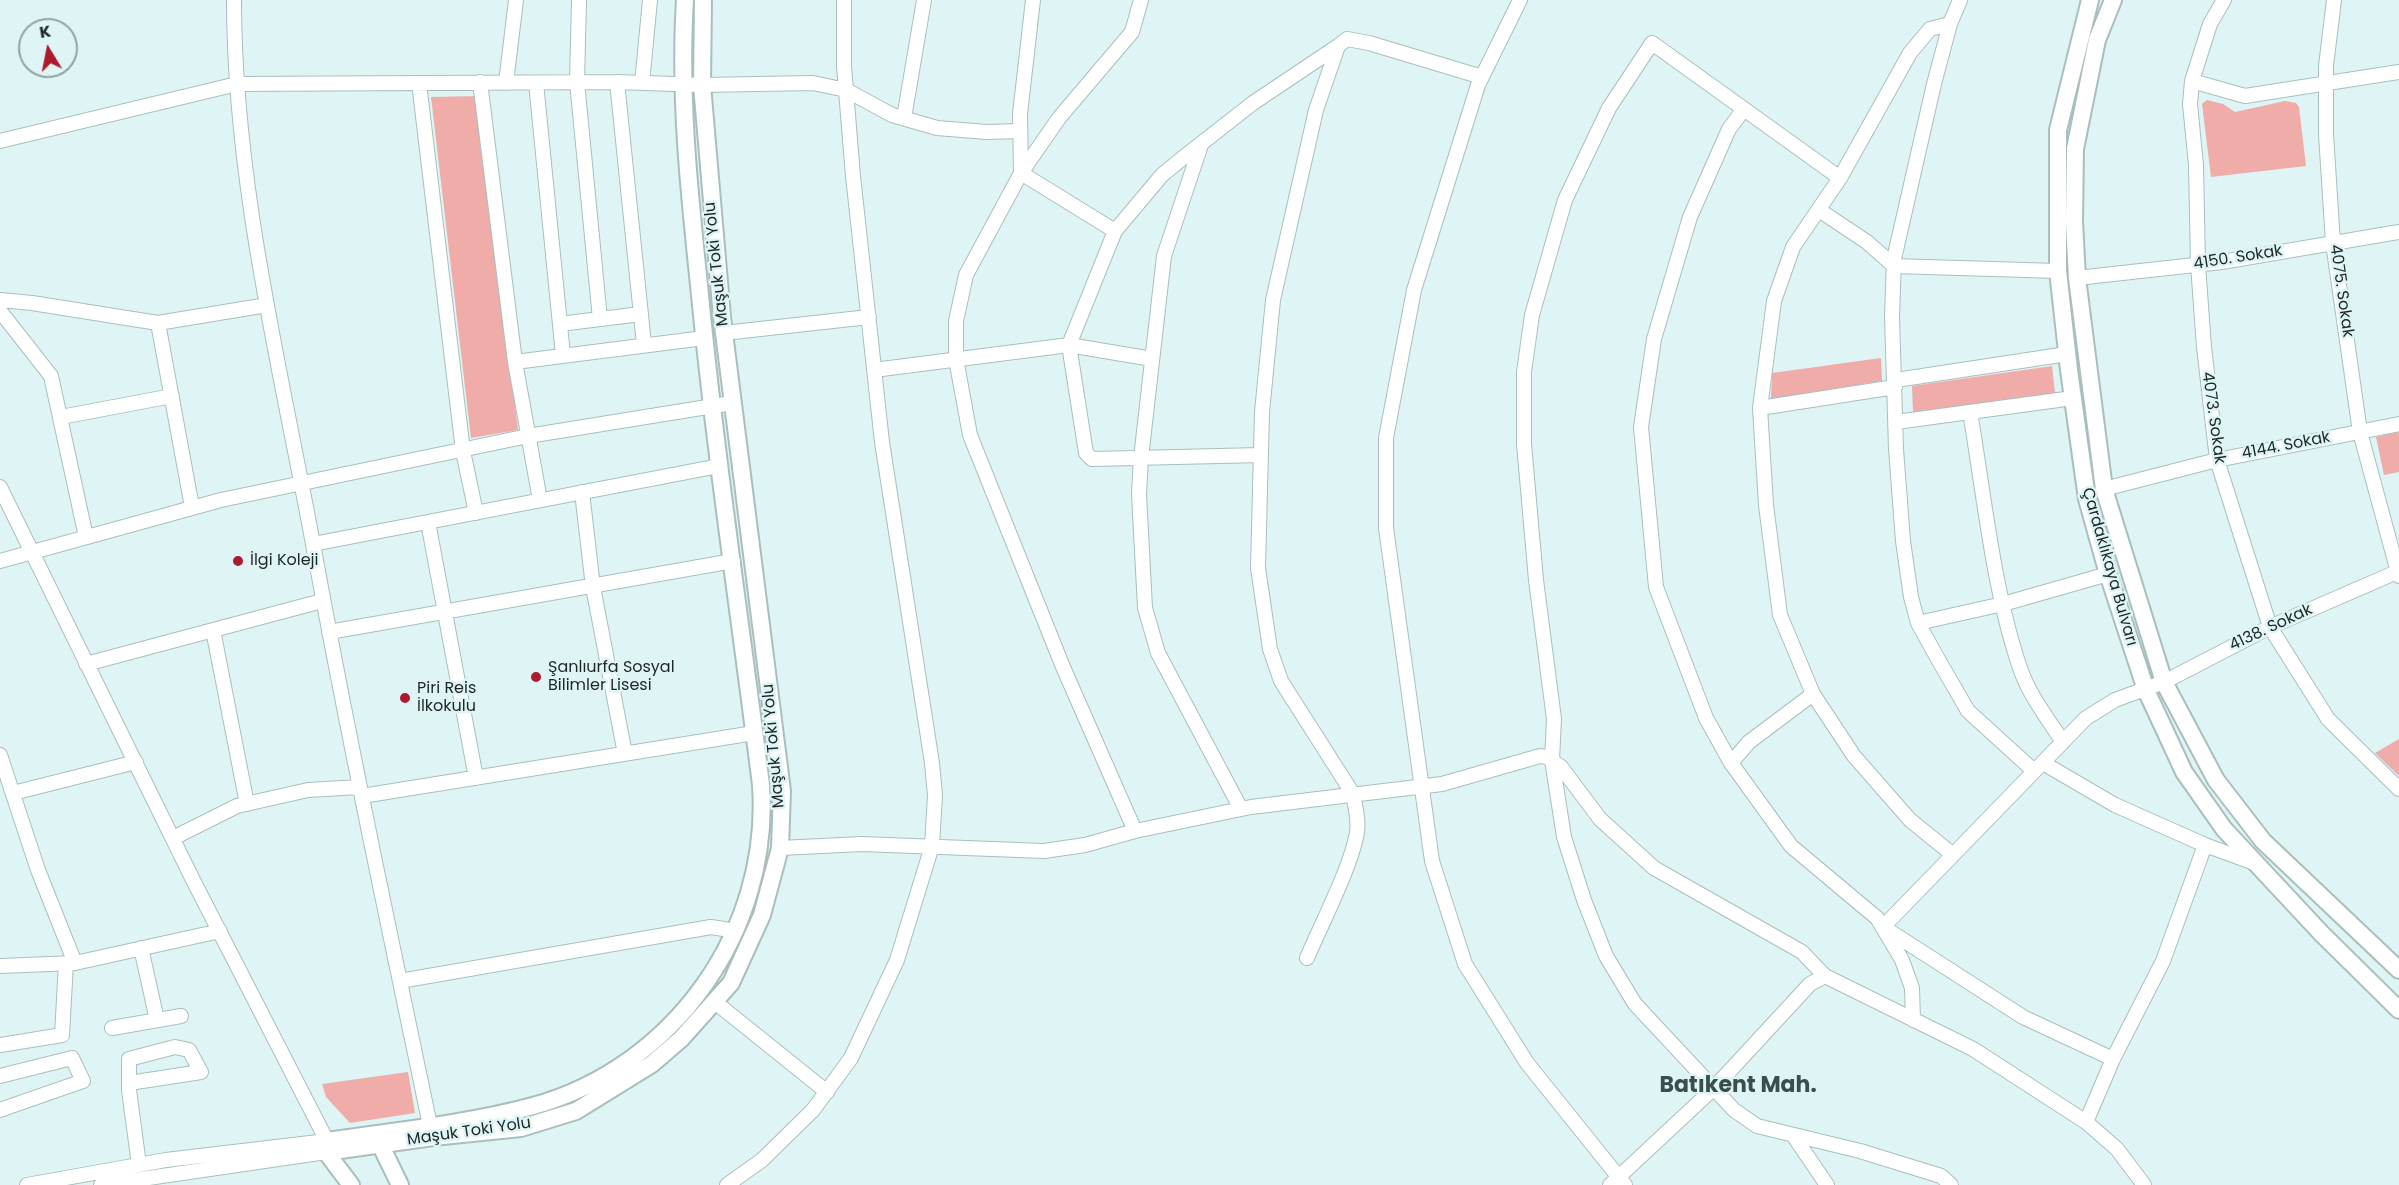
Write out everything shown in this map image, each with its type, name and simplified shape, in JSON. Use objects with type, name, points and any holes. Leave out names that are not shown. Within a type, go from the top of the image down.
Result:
[{"type":"main road","points":[[351,1185],[327,1147],[368,1135],[431,1131],[534,1105],[603,1077],[630,1060],[674,1022],[707,983],[736,931],[753,885],[762,811],[733,561],[711,407],[687,172],[684,85],[685,0]]},
{"type":"main road","name":"Maşuk Toki Yolu","points":[[327,1147],[381,1146],[431,1131],[521,1128],[576,1111],[652,1064],[681,1039],[731,983],[762,915],[780,848],[782,791],[724,333],[702,85],[703,0]]},
{"type":"main road","name":"Çardaklıkaya Bulvarı","points":[[2090,0],[2058,130],[2058,271],[2087,499],[2108,574],[2146,690],[2184,772],[2224,829],[2399,1010]]},
{"type":"main road","name":"Çardaklıkaya Bulvarı","points":[[2113,0],[2097,40],[2075,149],[2077,278],[2104,489],[2164,682],[2216,780],[2264,841],[2399,970]]},
{"type":"main road","points":[[368,1135],[381,1146],[400,1185]]},
{"type":"street","points":[[234,0],[237,84],[267,305],[322,601],[431,1131]]},
{"type":"street","points":[[506,83],[516,0]]},
{"type":"street","points":[[579,0],[577,82],[600,319]]},
{"type":"street","points":[[642,83],[650,0]]},
{"type":"street","points":[[727,1185],[762,1160],[813,1110],[850,1058],[897,960],[932,846],[935,795],[932,763],[884,453],[874,370],[846,90],[844,0]]},
{"type":"street","points":[[904,118],[924,0]]},
{"type":"street","points":[[1021,173],[1020,131],[1033,0]]},
{"type":"street","points":[[1135,831],[1063,667],[970,435],[956,359],[956,321],[966,275],[1021,173],[1059,118],[1132,32],[1141,0]]},
{"type":"street","points":[[1520,0],[1482,77],[1414,290],[1386,438],[1386,528],[1432,861],[1465,964],[1527,1063],[1618,1182],[1713,1089],[1810,984],[1825,976]]},
{"type":"street","points":[[1960,0],[1950,24],[1916,159],[1894,266],[1892,317],[1903,541],[1911,597],[1918,623],[1968,711],[2038,767],[2115,805],[2205,845],[2257,864]]},
{"type":"street","name":"4073. Sokak","points":[[2223,0],[2210,24],[2192,81],[2190,104],[2196,165],[2198,265],[2217,460],[2270,627],[2328,719],[2399,789]]},
{"type":"street","name":"4075. Sokak","points":[[2334,0],[2326,81],[2333,243],[2360,432],[2398,573]]},
{"type":"street","points":[[1950,24],[1930,29],[1910,53],[1840,178],[1793,247],[1774,301],[1760,408],[1766,505],[1780,615],[1813,694],[1854,756],[1903,812],[1952,854]]},
{"type":"street","points":[[1261,455],[1092,459],[1086,453],[1069,345],[1115,231],[1162,175],[1253,103],[1347,39],[1369,43],[1482,77]]},
{"type":"street","points":[[1840,178],[1652,43],[1609,108],[1565,200],[1547,256],[1532,315],[1524,372],[1524,444],[1536,580],[1554,719],[1552,760],[1564,837],[1584,900],[1606,956],[1635,1004],[1713,1089],[1734,1110],[1757,1126],[1860,1151],[1941,1176],[1951,1185]]},
{"type":"street","points":[[1307,958],[1357,832],[1353,794],[1281,681],[1270,649],[1258,568],[1262,412],[1273,300],[1316,110],[1338,46]]},
{"type":"street","points":[[2192,81],[2245,96],[2326,81],[2399,72]]},
{"type":"street","points":[[480,82],[515,362],[540,500]]},
{"type":"street","points":[[0,141],[237,84],[617,82],[702,85],[813,83],[846,90],[892,115],[937,128],[987,132],[1020,131]]},
{"type":"street","points":[[617,82],[644,344]]},
{"type":"street","points":[[419,83],[463,451],[476,513]]},
{"type":"street","points":[[536,83],[563,355]]},
{"type":"street","points":[[1744,109],[1729,129],[1690,217],[1654,339],[1641,427],[1656,587],[1706,718],[1731,763],[1791,846],[1877,918],[1902,960],[1909,979],[1913,1020]]},
{"type":"street","points":[[1201,145],[1164,256],[1139,494],[1145,608],[1150,634],[1158,654],[1241,809]]},
{"type":"street","points":[[1021,173],[1115,231]]},
{"type":"street","points":[[1819,210],[1867,242],[1894,266],[2058,271]]},
{"type":"street","name":"4150. Sokak","points":[[2077,278],[2198,265],[2399,232]]},
{"type":"street","points":[[0,300],[158,323],[267,305]]},
{"type":"street","points":[[0,311],[51,376],[62,417],[86,537]]},
{"type":"street","points":[[560,324],[641,314]]},
{"type":"street","points":[[724,333],[869,317]]},
{"type":"street","points":[[158,323],[192,507]]},
{"type":"street","points":[[515,362],[704,338]]},
{"type":"street","points":[[874,370],[1069,345],[1152,359]]},
{"type":"street","points":[[1760,408],[2067,354]]},
{"type":"street","points":[[62,417],[172,396]]},
{"type":"street","points":[[1896,422],[2073,398]]},
{"type":"street","points":[[0,561],[192,507],[528,436],[732,404]]},
{"type":"street","points":[[1970,412],[2003,604],[2020,669],[2032,694],[2063,742]]},
{"type":"street","name":"4144. Sokak","points":[[2104,489],[2217,460],[2399,424]]},
{"type":"street","points":[[313,544],[719,466]]},
{"type":"street","points":[[0,487],[327,1147]]},
{"type":"street","points":[[582,492],[593,587],[625,754]]},
{"type":"street","points":[[428,522],[476,778]]},
{"type":"street","points":[[329,632],[733,561]]},
{"type":"street","name":"4138. Sokak","points":[[1883,927],[2086,718],[2115,700],[2164,682],[2270,627],[2398,573]]},
{"type":"street","points":[[1918,623],[2003,604],[2108,574]]},
{"type":"street","points":[[86,664],[322,601]]},
{"type":"street","points":[[213,630],[247,804]]},
{"type":"street","points":[[1731,763],[1749,742],[1813,694]]},
{"type":"street","points":[[173,838],[247,804],[308,790],[361,791],[476,778],[754,733]]},
{"type":"street","points":[[0,755],[70,963],[62,1035],[0,1045]]},
{"type":"street","points":[[780,848],[862,844],[1044,851],[1085,845],[1135,831],[1241,809],[1442,784],[1540,756],[1552,760],[1569,776],[1600,819],[1654,868],[1802,952],[1825,976],[1973,1049],[2086,1122],[2117,1149],[2144,1185]]},
{"type":"street","points":[[13,793],[136,762]]},
{"type":"street","points":[[2086,1122],[2113,1059],[2163,961],[2205,845]]},
{"type":"street","points":[[400,981],[711,927],[736,931]]},
{"type":"street","points":[[1883,927],[2023,1017],[2113,1059]]},
{"type":"street","points":[[0,966],[70,963],[220,931]]},
{"type":"street","points":[[141,948],[157,1020]]},
{"type":"street","points":[[715,1002],[827,1092]]},
{"type":"street","points":[[112,1028],[182,1016]]},
{"type":"street","points":[[129,1083],[201,1072],[189,1050],[175,1047],[129,1059],[129,1083],[138,1165]]},
{"type":"street","points":[[0,1076],[72,1058],[83,1081],[2,1105]]},
{"type":"street","points":[[1793,1135],[1827,1185]]},
{"type":"street","name":"Maşuk Toki Yolu","points":[[27,1185],[138,1165],[327,1147]]},
{"type":"street","name":"Maşuk Toki Yolu","points":[[100,1185],[327,1147]]},
{"type":"shaded area","points":[[478,96],[518,430],[471,438],[431,97]]},
{"type":"shaded area","points":[[2207,100],[2223,104],[2235,112],[2285,101],[2296,103],[2299,107],[2306,166],[2211,177],[2202,104]]},
{"type":"shaded area","points":[[1881,358],[1882,381],[1771,399],[1772,373]]},
{"type":"shaded area","points":[[2052,366],[2055,393],[1913,413],[1912,386]]},
{"type":"shaded area","points":[[2399,432],[2399,472],[2384,475],[2376,437]]},
{"type":"shaded area","points":[[2399,739],[2399,776],[2375,753]]},
{"type":"shaded area","points":[[408,1072],[415,1113],[350,1123],[326,1097],[322,1084]]},
{"type":"place","name":"İlgi Koleji","points":[[238,561]]},
{"type":"place","name":"Şanlıurfa Sosyal Bilimler Lisesi","points":[[536,677]]},
{"type":"place","name":"Piri Reis İlkokulu","points":[[405,698]]},
{"type":"district","name":"Batıkent Mah.","points":[[1738,1086]]}]
